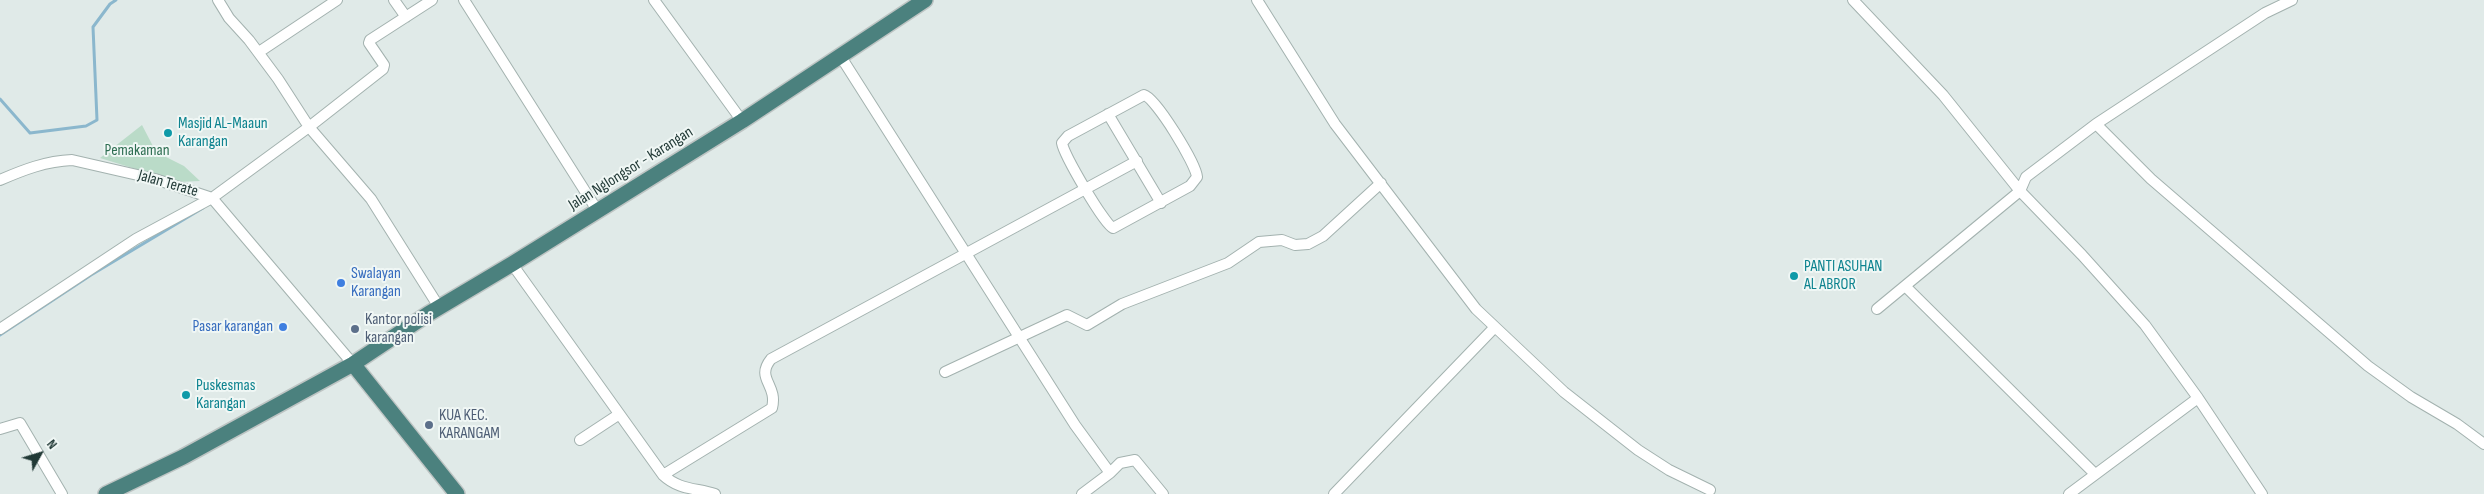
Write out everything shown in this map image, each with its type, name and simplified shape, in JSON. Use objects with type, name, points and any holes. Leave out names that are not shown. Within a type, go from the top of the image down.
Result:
[{"type":"highway","name":"Jalan Nglongsor - Karangan","points":[[106,494],[183,457],[354,364],[439,307],[512,264],[742,121],[925,0]]},
{"type":"highway","points":[[354,364],[398,422],[457,494]]},
{"type":"street","points":[[258,52],[337,0]]},
{"type":"street","points":[[394,0],[406,16]]},
{"type":"street","points":[[0,329],[136,239],[212,198],[309,127],[383,70],[384,65],[370,40],[432,0]]},
{"type":"street","points":[[464,0],[597,210]]},
{"type":"street","points":[[654,0],[742,121]]},
{"type":"street","points":[[1256,0],[1335,124],[1476,309],[1564,392],[1638,450],[1669,470],[1710,490]]},
{"type":"street","points":[[1854,0],[1943,95],[2020,191],[2082,255],[2145,325],[2198,398],[2262,494]]},
{"type":"street","points":[[1877,309],[2020,191],[2026,177],[2096,124],[2240,29],[2292,0]]},
{"type":"street","points":[[220,4],[258,52],[309,127],[371,199],[439,307]]},
{"type":"street","points":[[841,57],[1075,425],[1110,473]]},
{"type":"street","points":[[1140,96],[1148,96],[1160,110],[1195,166],[1197,177],[1195,182],[1162,203],[1113,228],[1106,223],[1062,143],[1068,136],[1108,114],[1140,96]]},
{"type":"street","points":[[1108,114],[1162,203]]},
{"type":"street","points":[[2096,124],[2151,179],[2368,366],[2404,392],[2458,424],[2484,444]]},
{"type":"street","name":"Jalan Terate","points":[[0,180],[27,168],[58,160],[72,160],[155,179],[212,198],[354,364]]},
{"type":"street","points":[[663,475],[772,408],[774,398],[772,388],[764,374],[765,366],[771,359],[1137,161]]},
{"type":"street","points":[[945,372],[1066,315],[1071,315],[1083,325],[1086,325],[1122,304],[1228,263],[1259,242],[1282,240],[1295,245],[1308,244],[1323,236],[1381,183]]},
{"type":"street","points":[[512,264],[618,415],[663,475],[669,481],[685,489],[715,494]]},
{"type":"street","points":[[1905,286],[2095,474]]},
{"type":"street","points":[[1334,494],[1494,328]]},
{"type":"street","points":[[2069,494],[2198,398]]},
{"type":"street","points":[[580,440],[618,415]]},
{"type":"street","points":[[0,429],[20,423],[62,494]]},
{"type":"street","points":[[1082,494],[1120,463],[1134,460],[1163,494]]},
{"type":"green space","name":"Pemakaman","points":[[142,125],[156,152],[184,166],[200,181],[178,182],[100,158]]},
{"type":"waterway","points":[[0,99],[30,133],[86,126],[97,120],[93,27],[110,4],[116,0]]},
{"type":"waterway","points":[[0,335],[91,275],[203,208]]},
{"type":"place","name":"Masjid AL-Maaun Karangan","points":[[168,133]]},
{"type":"place","name":"PANTI ASUHAN AL ABROR","points":[[1794,276]]},
{"type":"place","name":"Swalayan Karangan","points":[[341,283]]},
{"type":"place","name":"Pasar karangan","points":[[283,327]]},
{"type":"place","name":"Kantor polisi karangan","points":[[355,329]]},
{"type":"place","name":"Puskesmas Karangan","points":[[186,395]]},
{"type":"place","name":"KUA KEC. KARANGAM","points":[[429,425]]}]
